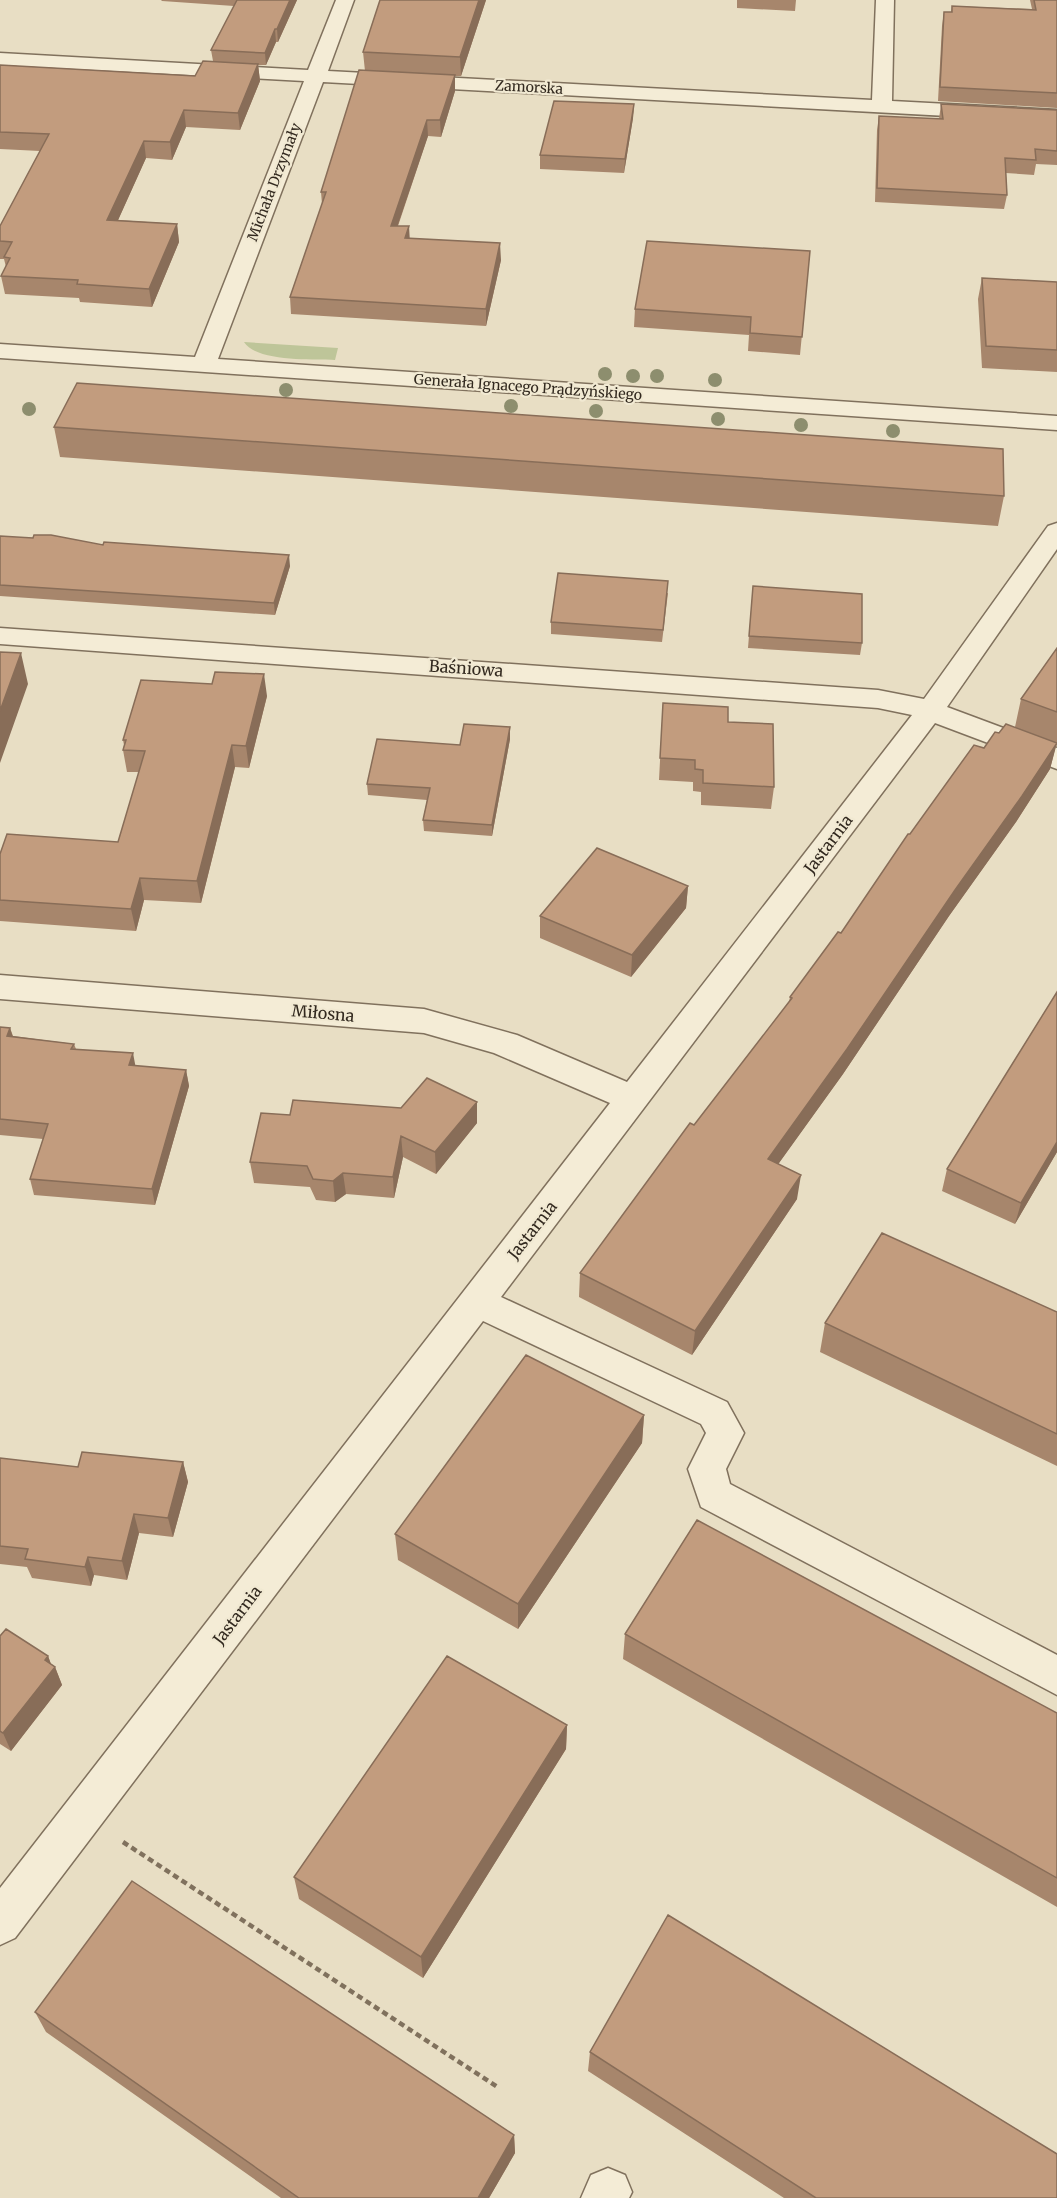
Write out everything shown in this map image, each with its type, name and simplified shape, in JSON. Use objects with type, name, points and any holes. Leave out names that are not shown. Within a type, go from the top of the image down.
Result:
[{"type":"street","name":"Michała Drzymały","points":[[204,365],[345,0]]},
{"type":"street","points":[[882,106],[885,0]]},
{"type":"street","name":"Zamorska","points":[[0,59],[1057,116]]},
{"type":"street","name":"Generała Ignacego Prądzyńskiego","points":[[0,351],[1057,423]]},
{"type":"street","name":"Jastarnia","points":[[0,1923],[930,711],[1057,531]]},
{"type":"street","name":"Baśniowa","points":[[0,636],[878,699],[909,704],[930,711],[1057,759]]},
{"type":"street","name":"Miłosna","points":[[0,987],[424,1021],[468,1030],[518,1047],[633,1099]]},
{"type":"street","points":[[477,1302],[714,1413],[725,1433],[707,1469],[714,1495],[1057,1676]]},
{"type":"path","points":[[124,1843],[499,2088]]},
{"type":"green space","points":[[244,342],[338,348],[335,360],[300,359],[260,353]]},
{"type":"building","points":[[237,0],[290,0],[265,53],[211,50]]},
{"type":"building","points":[[380,0],[479,0],[460,57],[363,52]]},
{"type":"building","points":[[1034,0],[1057,0],[1057,93],[940,87],[944,12],[952,12],[952,6],[1036,10]]},
{"type":"building","points":[[203,61],[258,64],[238,113],[184,110],[170,142],[144,141],[107,220],[177,224],[149,289],[77,284],[78,280],[1,276],[10,258],[4,257],[12,242],[0,241],[0,226],[49,134],[0,132],[0,65],[195,76]]},
{"type":"building","points":[[359,70],[455,75],[440,120],[427,120],[391,226],[409,226],[405,238],[500,243],[486,309],[290,297],[326,192],[321,192]]},
{"type":"building","points":[[554,101],[634,104],[625,159],[540,155]]},
{"type":"building","points":[[941,104],[1057,110],[1057,151],[1035,149],[1036,160],[1005,158],[1007,195],[877,188],[879,116],[943,119]]},
{"type":"building","points":[[647,241],[810,251],[802,337],[750,333],[751,317],[635,309]]},
{"type":"building","points":[[982,278],[1057,282],[1057,350],[986,346]]},
{"type":"building","points":[[77,383],[1003,449],[1004,496],[54,427]]},
{"type":"building","points":[[34,535],[51,535],[103,545],[104,542],[289,555],[274,603],[0,585],[0,536],[33,538]]},
{"type":"building","points":[[558,573],[668,581],[663,630],[551,622]]},
{"type":"building","points":[[753,586],[862,594],[862,643],[749,636]]},
{"type":"building","points":[[1057,648],[1057,712],[1021,699]]},
{"type":"building","points":[[0,652],[21,653],[0,711]]},
{"type":"building","points":[[215,672],[264,674],[246,746],[232,745],[197,881],[140,878],[131,909],[0,900],[0,854],[7,834],[118,842],[145,751],[123,750],[126,740],[123,740],[141,680],[212,684]]},
{"type":"building","points":[[663,703],[728,707],[728,722],[773,724],[774,787],[703,783],[703,770],[695,769],[695,760],[660,758]]},
{"type":"building","points":[[464,724],[510,727],[492,825],[423,820],[430,788],[367,784],[377,739],[460,745]]},
{"type":"building","points":[[1006,724],[1057,743],[847,1049],[768,1159],[801,1175],[695,1331],[580,1273],[690,1123],[694,1125],[792,998],[790,997],[838,932],[841,933],[908,834],[974,745],[984,748],[995,732],[999,733]]},
{"type":"building","points":[[597,848],[688,886],[632,955],[540,916]]},
{"type":"building","points":[[1057,992],[1057,1142],[1021,1203],[947,1169]]},
{"type":"building","points":[[0,1027],[10,1028],[7,1036],[74,1044],[71,1049],[133,1053],[129,1065],[186,1070],[152,1189],[30,1179],[48,1124],[0,1119]]},
{"type":"building","points":[[427,1078],[477,1102],[435,1152],[401,1136],[393,1177],[343,1173],[333,1181],[313,1179],[307,1166],[250,1162],[261,1113],[290,1115],[293,1100],[401,1108]]},
{"type":"building","points":[[882,1233],[1057,1312],[1057,1434],[825,1323]]},
{"type":"building","points":[[526,1355],[644,1415],[518,1604],[395,1534]]},
{"type":"building","points":[[82,1452],[183,1462],[168,1518],[134,1514],[122,1561],[88,1557],[85,1567],[25,1559],[28,1549],[0,1546],[0,1458],[78,1467]]},
{"type":"building","points":[[697,1520],[1057,1713],[1057,1878],[625,1634]]},
{"type":"building","points":[[6,1629],[48,1656],[45,1660],[55,1667],[3,1733],[0,1731],[0,1636]]},
{"type":"building","points":[[447,1656],[567,1725],[421,1957],[294,1877]]},
{"type":"building","points":[[132,1881],[514,2135],[478,2198],[299,2198],[35,2012]]},
{"type":"building","points":[[668,1915],[1057,2154],[1057,2198],[816,2198],[590,2052]]}]
